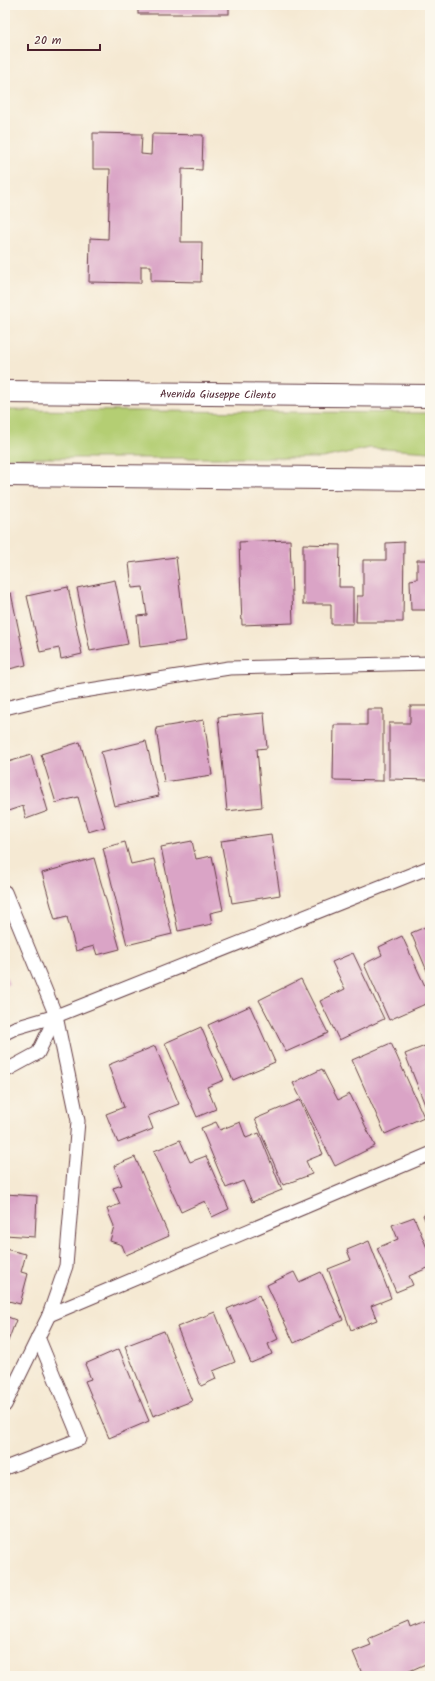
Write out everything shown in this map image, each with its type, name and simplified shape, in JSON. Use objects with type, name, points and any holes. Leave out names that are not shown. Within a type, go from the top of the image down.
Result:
[{"type":"street","name":"Avenida Giuseppe Cilento","points":[[5,392],[430,396]]},
{"type":"street","points":[[5,475],[430,479]]},
{"type":"lane","points":[[5,708],[58,695],[229,668],[430,663]]},
{"type":"lane","points":[[5,1033],[15,1028],[56,1016],[430,867]]},
{"type":"lane","points":[[5,892],[56,1016],[78,1121],[66,1266],[48,1315],[5,1405]]},
{"type":"lane","points":[[5,1070],[38,1053],[56,1016]]},
{"type":"lane","points":[[48,1315],[430,1154]]},
{"type":"lane","points":[[5,1468],[80,1439],[38,1337]]},
{"type":"green space","points":[[5,410],[430,413],[430,452],[370,448],[322,458],[5,458]]},
{"type":"building","points":[[138,5],[229,5],[229,14],[138,14]]},
{"type":"building","points":[[93,133],[142,134],[141,154],[151,155],[152,134],[203,135],[202,170],[182,169],[181,242],[202,242],[201,282],[151,281],[151,266],[141,266],[141,283],[89,282],[90,238],[108,239],[110,169],[93,169]]},
{"type":"building","points":[[290,540],[293,623],[242,625],[239,542]]},
{"type":"building","points":[[404,542],[403,622],[356,622],[357,596],[363,596],[363,560],[386,560],[386,543]]},
{"type":"building","points":[[303,544],[340,545],[339,587],[353,587],[353,624],[331,624],[331,604],[303,604]]},
{"type":"building","points":[[176,557],[186,641],[140,647],[137,616],[147,615],[143,587],[132,588],[129,563]]},
{"type":"building","points":[[417,560],[430,560],[430,620],[428,620],[428,610],[411,610],[410,580],[417,579]]},
{"type":"building","points":[[115,580],[128,644],[90,651],[77,588]]},
{"type":"building","points":[[68,587],[82,654],[61,659],[59,648],[40,652],[27,596]]},
{"type":"building","points":[[11,593],[26,665],[5,670],[5,595]]},
{"type":"building","points":[[410,706],[430,706],[430,780],[389,779],[389,723],[410,723]]},
{"type":"building","points":[[367,709],[383,709],[383,781],[333,780],[334,725],[367,725]]},
{"type":"building","points":[[264,713],[267,748],[257,749],[262,807],[227,811],[218,717]]},
{"type":"building","points":[[204,720],[212,775],[164,782],[156,728]]},
{"type":"building","points":[[146,741],[159,796],[114,806],[101,752]]},
{"type":"building","points":[[80,742],[105,827],[88,832],[78,797],[56,803],[41,754]]},
{"type":"building","points":[[31,755],[48,811],[26,819],[23,806],[5,812],[5,763]]},
{"type":"building","points":[[271,834],[280,895],[232,903],[221,841]]},
{"type":"building","points":[[192,841],[196,859],[212,856],[223,910],[210,913],[212,924],[178,931],[161,847]]},
{"type":"building","points":[[125,842],[131,864],[154,859],[172,934],[127,945],[103,848]]},
{"type":"building","points":[[94,858],[120,949],[97,955],[94,946],[76,951],[67,917],[55,920],[42,873]]},
{"type":"building","points":[[430,925],[430,978],[411,933]]},
{"type":"building","points":[[402,936],[430,997],[430,1002],[389,1020],[364,964],[382,955],[379,947]]},
{"type":"building","points":[[353,953],[384,1019],[339,1040],[320,1001],[345,989],[332,962]]},
{"type":"building","points":[[5,973],[9,984],[5,986]]},
{"type":"building","points":[[301,979],[328,1033],[286,1052],[259,1000]]},
{"type":"building","points":[[250,1006],[275,1062],[233,1080],[208,1025]]},
{"type":"building","points":[[201,1027],[224,1080],[207,1087],[216,1109],[197,1117],[165,1043]]},
{"type":"building","points":[[391,1043],[424,1117],[385,1134],[352,1060]]},
{"type":"building","points":[[430,1044],[430,1109],[427,1110],[405,1054]]},
{"type":"building","points":[[155,1046],[179,1104],[148,1116],[153,1129],[118,1143],[106,1114],[124,1107],[108,1065]]},
{"type":"building","points":[[322,1069],[338,1100],[350,1094],[375,1146],[335,1166],[293,1083]]},
{"type":"building","points":[[300,1100],[323,1154],[306,1161],[312,1174],[283,1185],[255,1119]]},
{"type":"building","points":[[216,1122],[220,1130],[240,1122],[246,1138],[259,1133],[282,1190],[252,1202],[243,1181],[226,1188],[201,1128]]},
{"type":"building","points":[[180,1140],[190,1162],[206,1156],[229,1209],[212,1217],[205,1201],[181,1212],[154,1151]]},
{"type":"building","points":[[135,1157],[169,1236],[126,1255],[122,1245],[110,1241],[114,1226],[107,1209],[120,1204],[113,1188],[122,1185],[114,1166]]},
{"type":"building","points":[[5,1194],[37,1196],[35,1237],[5,1235]]},
{"type":"building","points":[[430,1212],[430,1232],[423,1215]]},
{"type":"building","points":[[414,1217],[430,1255],[430,1267],[409,1276],[413,1285],[396,1292],[377,1248],[398,1239],[392,1225]]},
{"type":"building","points":[[369,1241],[391,1298],[371,1306],[377,1320],[351,1330],[328,1269],[351,1260],[347,1250]]},
{"type":"building","points":[[5,1249],[26,1254],[21,1272],[28,1274],[20,1304],[5,1300]]},
{"type":"building","points":[[294,1272],[299,1282],[321,1272],[343,1320],[294,1343],[267,1285]]},
{"type":"building","points":[[259,1295],[278,1339],[268,1344],[272,1354],[251,1363],[227,1309]]},
{"type":"building","points":[[215,1312],[235,1362],[213,1371],[216,1379],[201,1386],[177,1327]]},
{"type":"building","points":[[5,1316],[16,1320],[5,1349]]},
{"type":"building","points":[[164,1331],[192,1401],[153,1416],[125,1346]]},
{"type":"building","points":[[119,1349],[149,1421],[109,1438],[85,1381],[91,1379],[85,1364]]},
{"type":"building","points":[[430,1620],[430,1662],[398,1676],[363,1676],[353,1652],[371,1645],[368,1639],[408,1622],[410,1628]]}]
